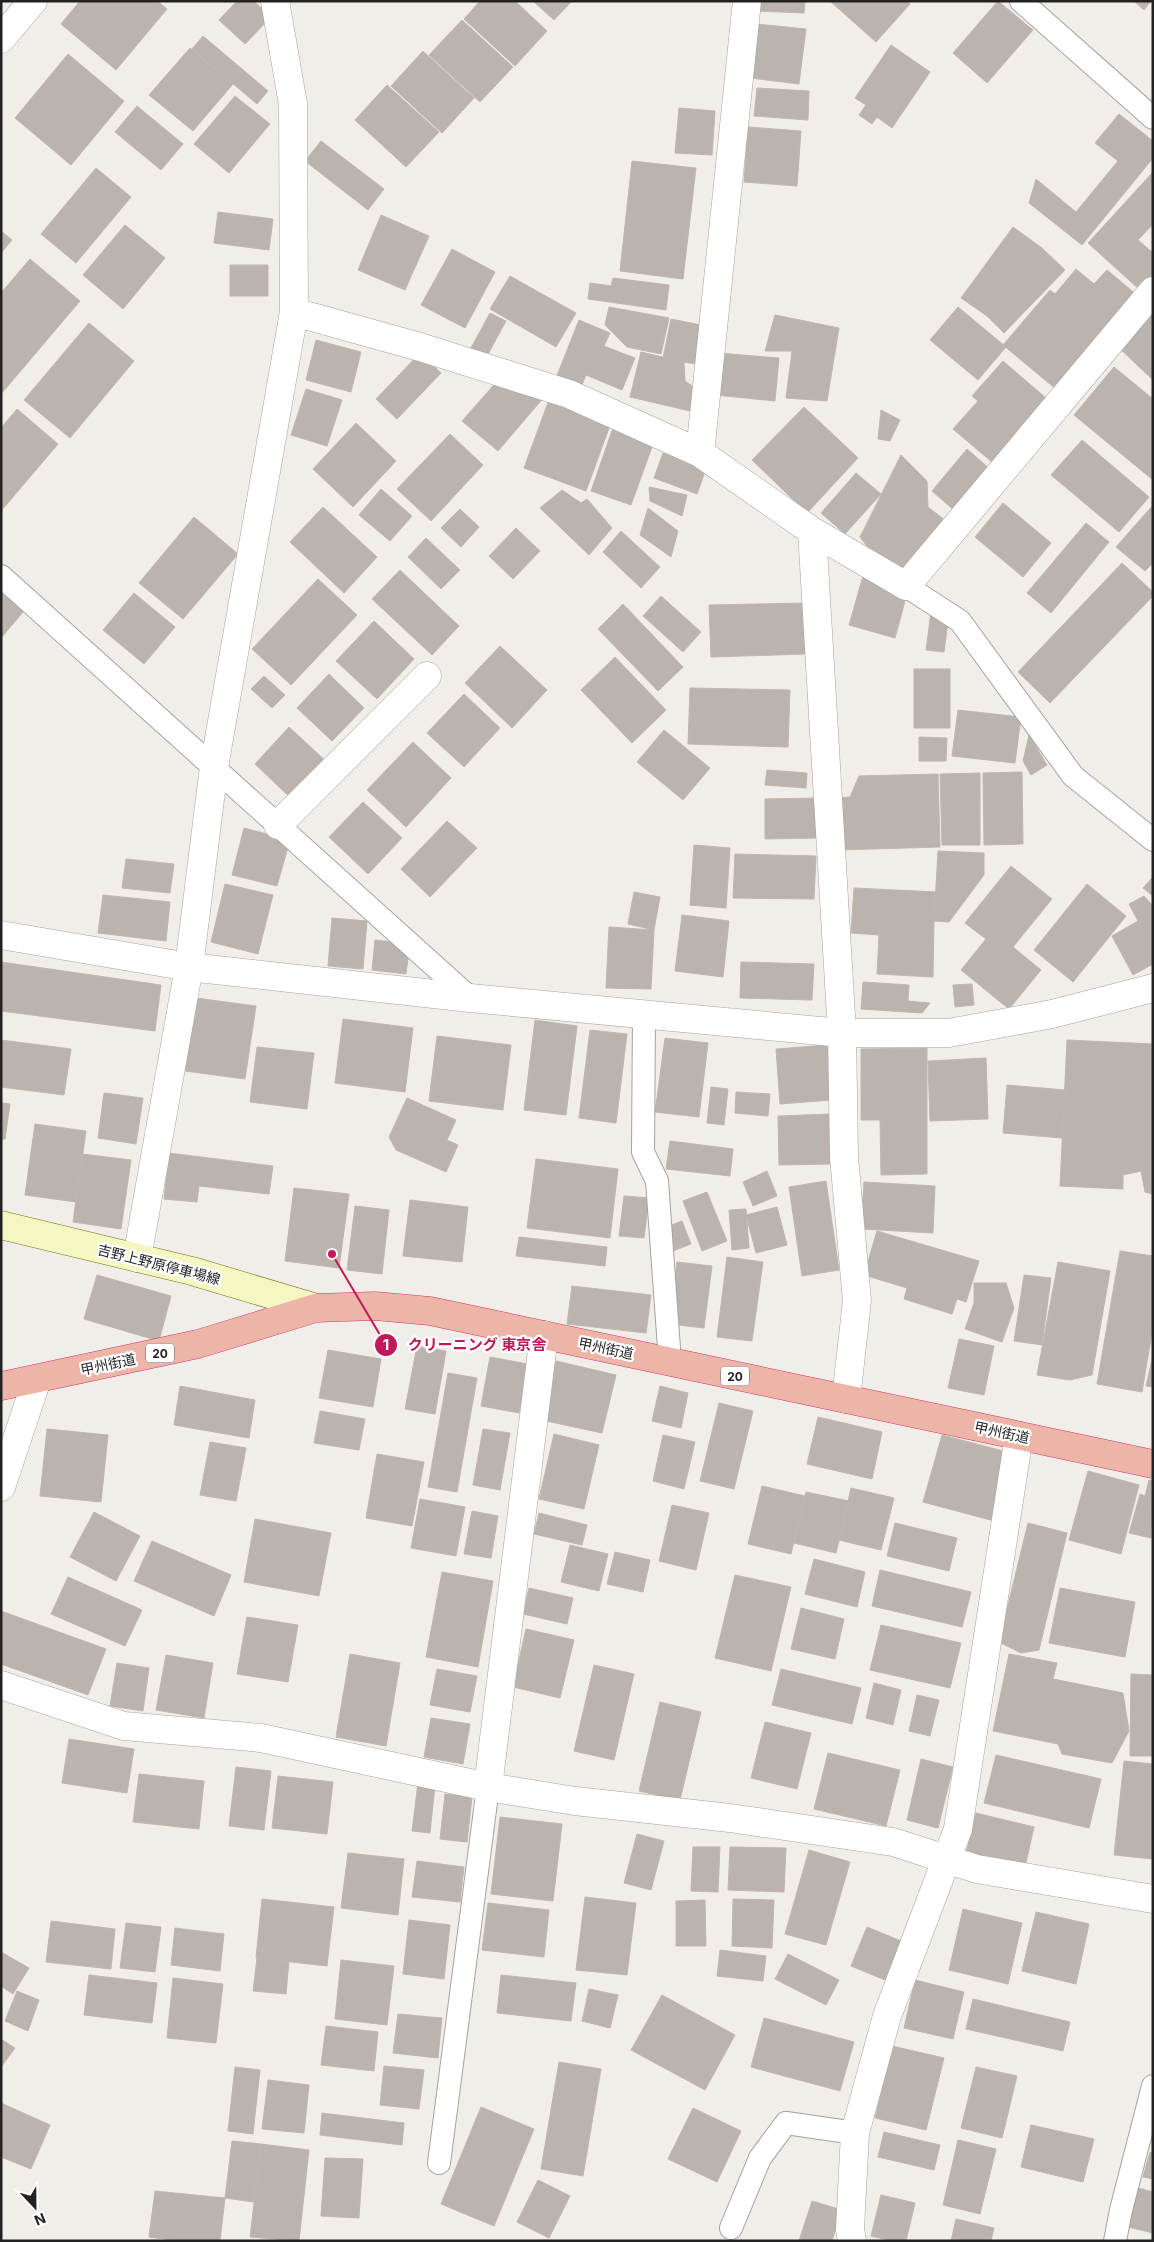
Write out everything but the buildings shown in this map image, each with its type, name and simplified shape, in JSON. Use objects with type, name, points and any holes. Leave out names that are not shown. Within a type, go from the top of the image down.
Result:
[{"type":"highway","name":"甲州街道","points":[[1,1386],[198,1344],[316,1308],[375,1306],[430,1311],[1153,1464]]},
{"type":"main road","name":"吉野上野原停車場線","points":[[1,1226],[192,1272],[316,1308]]},
{"type":"street","points":[[1,39],[33,1]]},
{"type":"street","points":[[137,1258],[189,967],[214,767],[294,312],[293,104],[275,1]]},
{"type":"street","points":[[700,454],[747,1]]},
{"type":"street","points":[[294,312],[420,347],[569,394],[700,454],[812,531],[906,586],[1153,291]]},
{"type":"street","points":[[812,531],[842,1033],[844,1157],[857,1301],[846,1399]]},
{"type":"street","points":[[278,825],[427,676]]},
{"type":"street","points":[[1,935],[189,967],[470,998],[842,1033],[949,1033],[1052,1014],[1153,988]]},
{"type":"street","points":[[488,1787],[544,1335]]},
{"type":"street","points":[[1,1487],[12,1426],[37,1379]]},
{"type":"street","points":[[852,2241],[850,2229],[855,2133],[887,2016],[958,1829],[1019,1436]]},
{"type":"street","points":[[1,1685],[124,1726],[261,1738],[488,1787],[575,1801],[730,1818],[893,1842],[977,1868],[1153,1899]]},
{"type":"lane","points":[[1021,1],[1153,118]]},
{"type":"lane","points":[[1,576],[470,998]]},
{"type":"lane","points":[[906,586],[960,621],[1073,776],[1153,840]]},
{"type":"lane","points":[[644,1015],[643,1152],[657,1181],[670,1362]]},
{"type":"lane","points":[[439,2163],[488,1787]]},
{"type":"lane","points":[[1115,2241],[1121,2210],[1152,2093]]},
{"type":"lane","points":[[731,2228],[760,2158],[786,2123],[855,2133]]},
{"type":"place","name":"クリーニング 東京舎","points":[[332,1254]]}]
